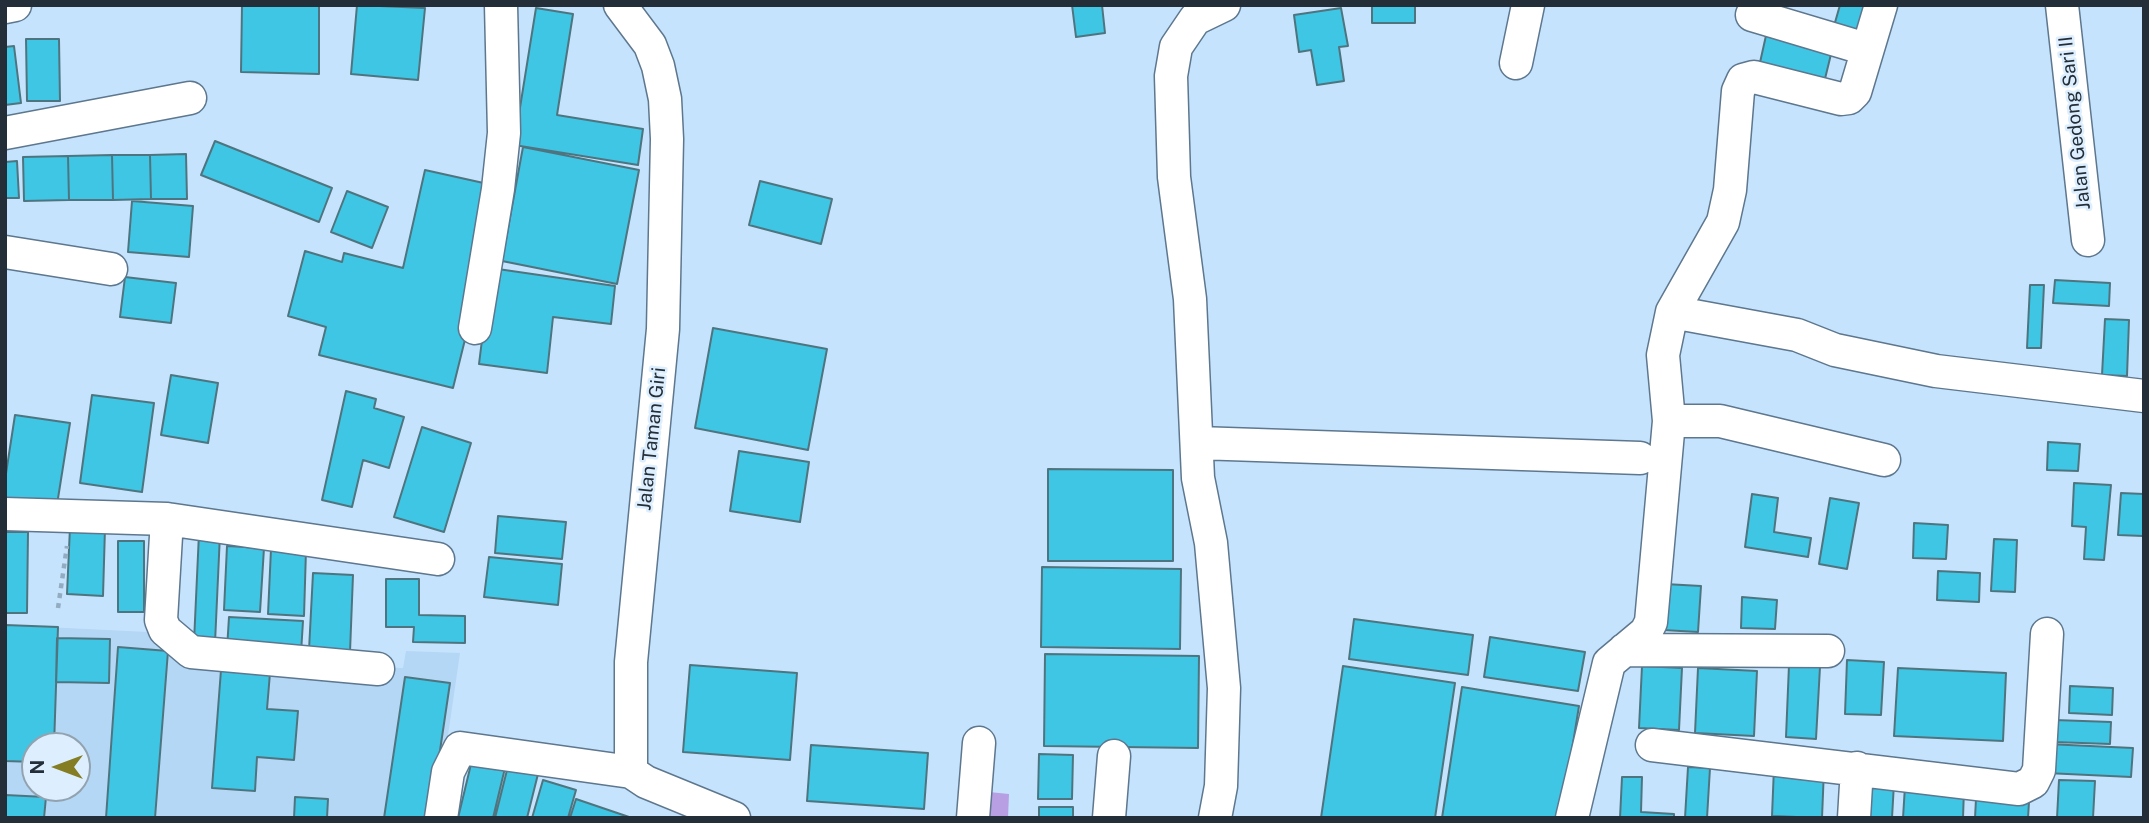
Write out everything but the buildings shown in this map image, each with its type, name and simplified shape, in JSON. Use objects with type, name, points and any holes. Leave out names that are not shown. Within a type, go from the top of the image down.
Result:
[{"type":"street","points":[[5,7],[15,5]]},
{"type":"street","points":[[475,328],[498,189],[504,134],[501,5]]},
{"type":"street","name":"Jalan Taman Giri","points":[[620,5],[650,45],[658,66],[665,99],[667,139],[663,329],[631,662],[631,772]]},
{"type":"street","points":[[1215,818],[1221,786],[1224,688],[1211,543],[1198,478],[1190,299],[1174,177],[1171,76],[1176,47],[1195,19],[1223,5]]},
{"type":"street","points":[[1517,63],[1528,5]]},
{"type":"street","points":[[1572,818],[1605,674],[1612,659],[1646,632],[1651,622],[1669,421],[1663,355],[1672,312],[1723,222],[1730,190],[1738,91],[1744,80],[1754,77],[1841,99],[1849,98],[1855,92],[1881,5]]},
{"type":"street","name":"Jalan Gedong Sari II","points":[[2062,5],[2088,240]]},
{"type":"street","points":[[1752,15],[1866,49]]},
{"type":"street","points":[[5,133],[190,98]]},
{"type":"street","points":[[5,253],[111,269]]},
{"type":"street","points":[[1672,312],[1797,335],[1835,350],[1936,371],[2144,396]]},
{"type":"street","points":[[1669,421],[1720,421],[1884,460]]},
{"type":"street","points":[[1198,443],[1640,458]]},
{"type":"street","points":[[5,514],[167,519],[438,559]]},
{"type":"street","points":[[167,519],[161,620],[165,630],[191,652],[378,669]]},
{"type":"street","points":[[1652,745],[2019,789],[2033,782],[2039,769],[2047,634]]},
{"type":"street","points":[[1624,650],[1828,651]]},
{"type":"street","points":[[973,818],[979,743]]},
{"type":"street","points":[[441,818],[448,772],[460,748],[631,772],[646,782],[734,818]]},
{"type":"street","points":[[1109,818],[1114,756]]},
{"type":"street","points":[[1854,818],[1857,768]]},
{"type":"path","points":[[58,608],[71,514]]},
{"type":"shaded area","points":[[5,625],[189,634],[188,658],[403,668],[406,651],[460,653],[436,818],[5,818]]},
{"type":"shaded area","points":[[979,791],[1009,794],[1008,818],[978,818]]}]
